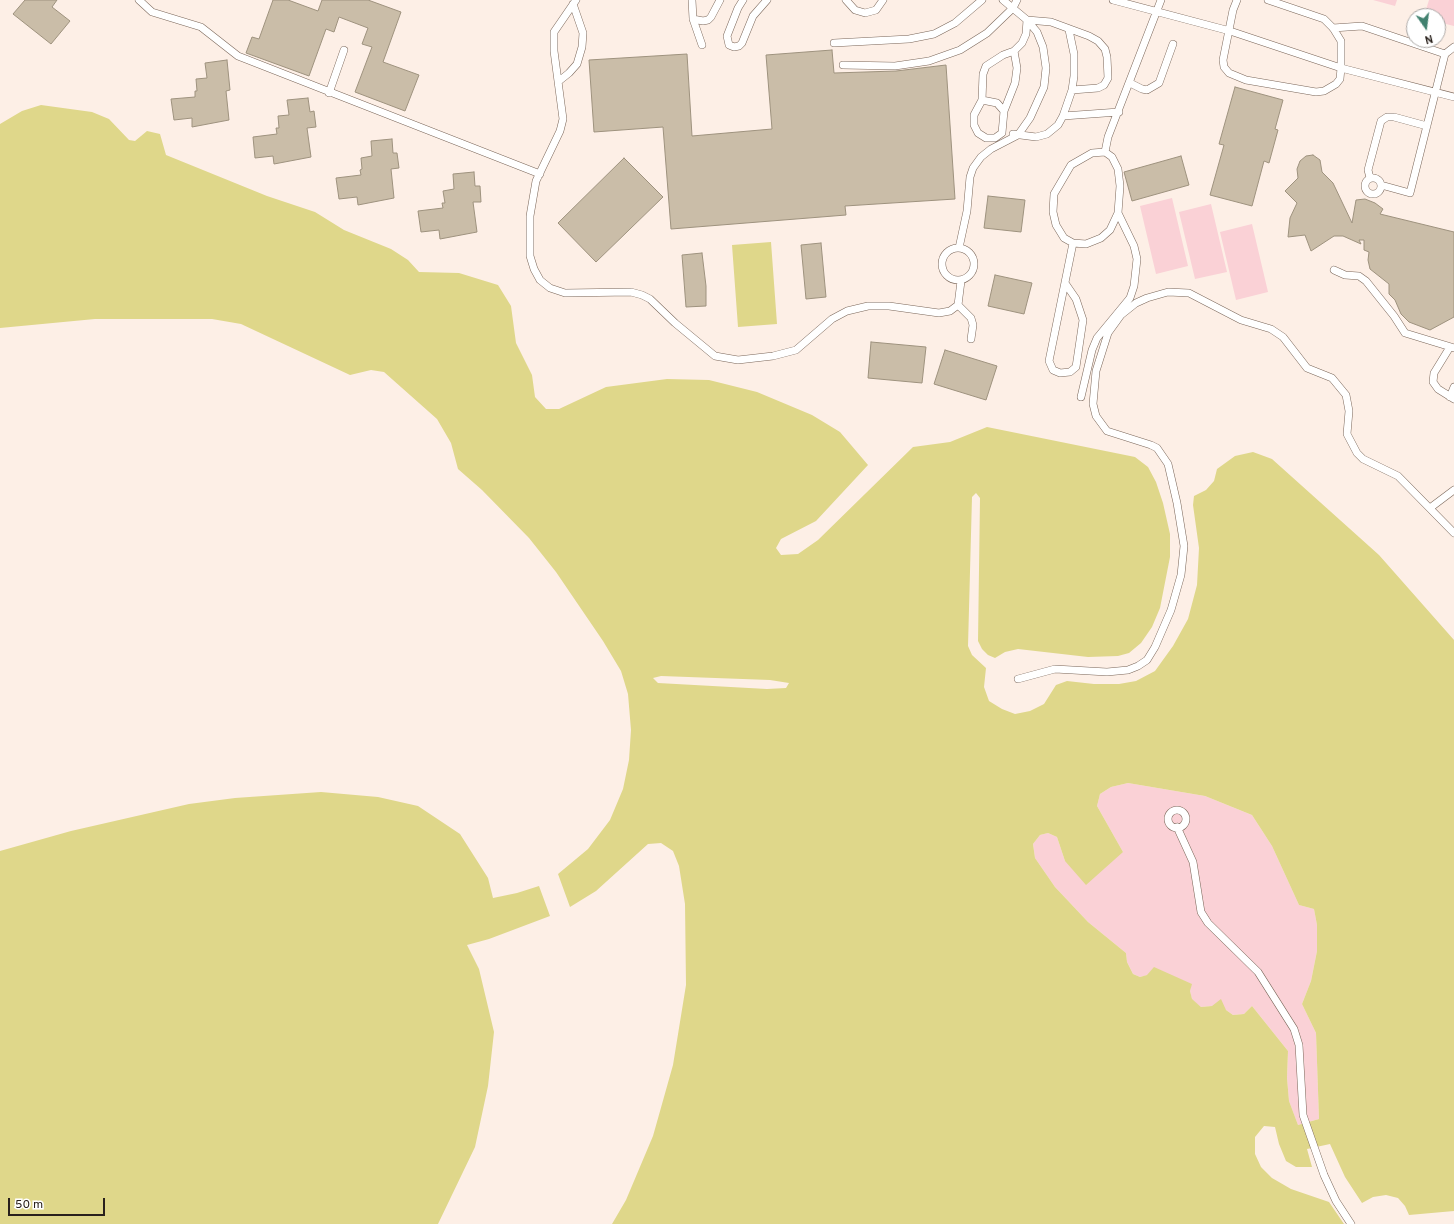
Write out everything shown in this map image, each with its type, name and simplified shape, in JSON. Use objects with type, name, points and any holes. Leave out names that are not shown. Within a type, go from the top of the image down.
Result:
[{"type":"lane","points":[[139,0],[152,12],[201,27],[238,56],[329,93],[540,174]]},
{"type":"lane","points":[[692,0],[693,19],[702,45]]},
{"type":"lane","points":[[693,19],[704,21],[708,20],[720,0]]},
{"type":"lane","points":[[744,0],[738,8],[727,36],[729,45],[734,47],[739,46],[742,43],[753,16],[767,0]]},
{"type":"lane","points":[[846,0],[855,10],[866,13],[876,10],[883,0]]},
{"type":"lane","points":[[834,43],[909,39],[934,34],[955,23],[982,0]]},
{"type":"lane","points":[[960,248],[967,211],[970,177],[973,168],[981,157],[991,149],[1018,134],[1030,118],[1044,87],[1046,68],[1043,47],[1037,32],[1027,20],[1003,0]]},
{"type":"lane","points":[[842,65],[895,66],[929,61],[960,50],[987,33],[1013,8],[1018,0]]},
{"type":"lane","points":[[1112,0],[1230,31],[1341,68],[1454,97]]},
{"type":"lane","points":[[1104,152],[1108,137],[1119,112],[1161,0]]},
{"type":"lane","points":[[1237,0],[1233,10],[1223,60],[1224,67],[1233,76],[1316,92],[1324,91],[1336,84],[1340,79],[1341,41],[1333,28],[1324,19],[1268,0]]},
{"type":"lane","points":[[559,81],[570,73],[577,64],[582,48],[583,33],[575,2]]},
{"type":"lane","points":[[575,2],[554,32],[553,39],[563,119],[560,131],[536,181],[530,216],[530,256],[534,269],[540,280],[550,288],[565,293],[631,292],[642,295],[650,299],[681,328],[715,356],[738,360],[785,354],[796,350],[832,319],[847,311],[868,306],[889,306],[939,313],[950,311],[958,305],[961,281]]},
{"type":"lane","points":[[1027,20],[1051,22],[1069,30],[1089,36],[1098,41],[1105,49],[1108,78],[1104,85],[1089,90],[1072,90]]},
{"type":"lane","points":[[1027,20],[1026,34],[1022,43],[1014,51],[1003,55],[986,66],[983,74],[982,100],[974,115],[974,125],[978,133],[986,138],[995,138],[1002,133],[1036,137],[1047,134],[1058,125],[1063,116],[1072,90],[1074,76],[1074,54],[1069,30]]},
{"type":"lane","points":[[1333,28],[1362,26],[1445,54]]},
{"type":"lane","points":[[1130,83],[1147,90],[1159,83],[1173,44]]},
{"type":"lane","points":[[1370,178],[1377,179],[1381,185],[1410,194],[1445,54],[1454,47]]},
{"type":"lane","points":[[329,93],[344,50]]},
{"type":"lane","points":[[1002,133],[1004,110],[1015,83],[1017,68],[1014,51]]},
{"type":"lane","points":[[982,100],[997,103],[1004,110]]},
{"type":"lane","points":[[1063,116],[1119,112]]},
{"type":"lane","points":[[1370,178],[1368,170],[1381,121],[1387,117],[1394,117],[1427,126]]},
{"type":"lane","points":[[1104,152],[1112,157],[1118,169],[1120,186],[1118,213],[1110,230],[1101,238],[1086,244],[1073,242],[1064,238],[1056,225],[1054,194],[1072,165],[1092,153],[1104,152]]},
{"type":"lane","points":[[1370,178],[1365,183],[1364,187],[1368,193],[1375,194],[1380,189],[1381,185]]},
{"type":"lane","points":[[1018,679],[1054,669],[1107,672],[1128,670],[1138,666],[1146,660],[1155,647],[1178,591],[1184,546],[1177,503],[1168,464],[1157,448],[1107,431],[1101,426],[1096,416],[1093,404],[1094,381],[1101,352],[1108,333],[1133,300],[1137,259],[1134,246],[1118,213]]},
{"type":"lane","points":[[1065,283],[1076,300],[1083,320],[1076,367],[1070,372],[1060,373],[1053,370],[1049,361],[1073,242]]},
{"type":"lane","points":[[960,248],[968,251],[974,259],[975,269],[970,277],[961,281],[953,280],[946,276],[942,269],[942,261],[945,254],[952,249],[960,248]]},
{"type":"lane","points":[[1334,270],[1345,275],[1360,276],[1366,281],[1394,316],[1405,333],[1452,348],[1433,377],[1434,385],[1452,398],[1454,387]]},
{"type":"lane","points":[[1081,397],[1092,350],[1097,338],[1133,300],[1168,292],[1188,293],[1241,320],[1278,333],[1288,342],[1306,368],[1313,372],[1332,378],[1342,388],[1349,404],[1347,434],[1357,453],[1363,459],[1398,476],[1454,533]]},
{"type":"lane","points":[[958,305],[971,318],[974,325],[971,339]]},
{"type":"lane","points":[[1085,380],[1094,381]]},
{"type":"lane","points":[[1430,508],[1454,490]]},
{"type":"lane","points":[[1177,827],[1193,862],[1202,912],[1208,923],[1258,972],[1294,1029],[1299,1045],[1303,1115],[1320,1163],[1336,1201],[1351,1224]]},
{"type":"shaded area","points":[[1373,0],[1397,0],[1395,6]]},
{"type":"shaded area","points":[[1429,0],[1454,0],[1454,26],[1446,24],[1446,8],[1426,8]]},
{"type":"shaded area","points":[[41,105],[92,112],[109,119],[129,140],[135,141],[147,131],[160,134],[166,155],[267,196],[315,212],[344,230],[391,249],[408,260],[419,272],[459,273],[498,285],[511,306],[516,343],[532,375],[535,397],[546,409],[559,409],[606,387],[667,379],[709,380],[757,392],[812,415],[840,432],[868,465],[816,521],[781,539],[776,548],[781,555],[798,554],[818,540],[913,447],[950,442],[987,427],[1135,457],[1148,467],[1156,482],[1163,503],[1170,534],[1170,557],[1160,608],[1152,627],[1141,643],[1129,653],[1118,656],[1088,657],[1018,649],[1005,652],[995,658],[988,655],[982,649],[978,641],[980,498],[976,493],[972,497],[968,646],[972,655],[986,668],[984,687],[989,701],[1002,709],[1015,714],[1030,711],[1044,704],[1056,685],[1067,681],[1094,684],[1119,684],[1136,681],[1155,671],[1173,646],[1188,619],[1197,585],[1199,548],[1193,505],[1194,496],[1206,490],[1214,481],[1217,469],[1235,456],[1253,452],[1272,459],[1379,555],[1454,640],[1454,1211],[1409,1215],[1405,1206],[1398,1198],[1386,1195],[1373,1197],[1362,1203],[1345,1177],[1330,1144],[1307,1149],[1312,1167],[1296,1167],[1286,1161],[1279,1144],[1275,1127],[1264,1126],[1255,1137],[1255,1154],[1261,1167],[1272,1178],[1291,1189],[1329,1202],[1344,1224],[612,1224],[626,1200],[653,1136],[673,1065],[686,985],[685,904],[679,866],[673,851],[661,843],[648,844],[596,891],[570,907],[558,874],[588,849],[610,820],[623,789],[629,760],[631,730],[628,694],[621,671],[603,641],[556,572],[529,538],[482,490],[458,469],[451,443],[437,419],[384,372],[371,370],[350,375],[241,324],[212,319],[95,319],[0,328],[0,124],[22,111]],"holes":[[[661,676],[770,680],[789,683],[786,688],[767,689],[658,683],[653,678]],[[1128,783],[1205,796],[1252,815],[1272,846],[1299,905],[1314,909],[1317,925],[1317,951],[1311,981],[1302,1004],[1316,1033],[1319,1119],[1298,1125],[1289,1101],[1287,1078],[1288,1051],[1252,1006],[1244,1014],[1233,1015],[1226,1010],[1221,999],[1212,1006],[1201,1007],[1192,999],[1190,991],[1192,984],[1154,967],[1147,975],[1140,977],[1133,974],[1127,962],[1126,953],[1088,922],[1055,887],[1035,858],[1033,844],[1040,835],[1048,833],[1057,837],[1065,861],[1086,885],[1123,852],[1097,806],[1100,794],[1111,787]]]},
{"type":"shaded area","points":[[1172,198],[1188,266],[1156,274],[1140,206]]},
{"type":"shaded area","points":[[1211,204],[1227,272],[1195,279],[1179,212]]},
{"type":"shaded area","points":[[1252,224],[1268,292],[1236,300],[1220,232]]},
{"type":"shaded area","points":[[771,242],[777,324],[738,327],[732,245]]},
{"type":"shaded area","points":[[1128,783],[1205,796],[1252,815],[1272,846],[1299,905],[1314,909],[1317,925],[1317,951],[1311,981],[1302,1004],[1316,1033],[1319,1119],[1298,1125],[1289,1101],[1287,1078],[1288,1051],[1252,1006],[1244,1014],[1233,1015],[1226,1010],[1212,1006],[1201,1007],[1192,1000],[1190,991],[1191,984],[1154,968],[1148,975],[1140,977],[1133,974],[1127,962],[1126,953],[1088,922],[1055,887],[1035,858],[1033,844],[1040,835],[1048,833],[1057,837],[1065,861],[1123,852],[1097,806],[1100,794],[1111,787]]},
{"type":"shaded area","points":[[321,792],[378,797],[418,806],[460,834],[488,878],[493,898],[517,893],[539,886],[550,916],[489,939],[467,945],[479,969],[494,1032],[488,1086],[475,1147],[438,1224],[0,1224],[0,851],[71,831],[189,804],[235,798]]},
{"type":"building","points":[[25,0],[57,0],[52,7],[70,21],[51,44],[13,14]]},
{"type":"building","points":[[273,0],[288,0],[318,11],[322,0],[368,0],[401,12],[383,62],[419,75],[405,111],[355,92],[372,47],[362,44],[368,28],[339,17],[334,32],[326,29],[309,76],[246,53],[252,37],[259,39]]},
{"type":"building","points":[[832,50],[834,73],[896,71],[946,65],[955,199],[845,206],[846,215],[671,229],[663,127],[594,132],[589,60],[687,54],[692,136],[772,129],[766,55]]},
{"type":"building","points":[[227,60],[230,90],[226,91],[229,120],[192,127],[192,118],[174,120],[171,99],[195,97],[195,91],[197,91],[196,79],[207,78],[205,63]]},
{"type":"building","points":[[1235,87],[1283,100],[1275,129],[1278,130],[1269,163],[1264,161],[1252,206],[1210,195],[1224,145],[1219,144]]},
{"type":"building","points":[[308,98],[310,112],[314,111],[316,127],[307,128],[311,157],[274,164],[273,156],[255,158],[253,137],[277,134],[276,128],[279,128],[278,116],[289,115],[287,100]]},
{"type":"building","points":[[392,139],[393,153],[397,153],[399,168],[391,169],[394,198],[358,205],[357,197],[339,199],[336,178],[361,175],[361,158],[372,156],[371,141]]},
{"type":"building","points":[[1313,155],[1320,160],[1322,172],[1333,183],[1352,223],[1356,200],[1365,199],[1375,203],[1383,209],[1380,214],[1454,232],[1454,317],[1430,330],[1409,322],[1401,314],[1395,300],[1389,294],[1389,284],[1370,269],[1368,260],[1369,252],[1364,250],[1364,240],[1359,240],[1361,244],[1343,236],[1334,236],[1311,251],[1305,235],[1288,237],[1290,218],[1297,203],[1285,191],[1298,178],[1297,169],[1300,161],[1306,156]]},
{"type":"building","points":[[1181,156],[1189,185],[1132,201],[1124,172]]},
{"type":"building","points":[[624,158],[663,197],[596,262],[558,223]]},
{"type":"building","points":[[474,172],[475,186],[480,186],[481,202],[473,202],[477,232],[440,239],[439,230],[421,232],[418,211],[443,208],[442,203],[445,203],[443,191],[454,189],[453,174]]},
{"type":"building","points":[[988,196],[1025,200],[1021,232],[984,228]]},
{"type":"building","points":[[821,243],[826,297],[806,299],[801,245]]},
{"type":"building","points":[[702,253],[706,286],[706,306],[686,307],[682,255]]},
{"type":"building","points":[[995,275],[1032,283],[1024,314],[988,306]]},
{"type":"building","points":[[871,342],[926,347],[922,383],[868,378]]},
{"type":"building","points":[[945,350],[997,366],[986,400],[934,384]]}]
